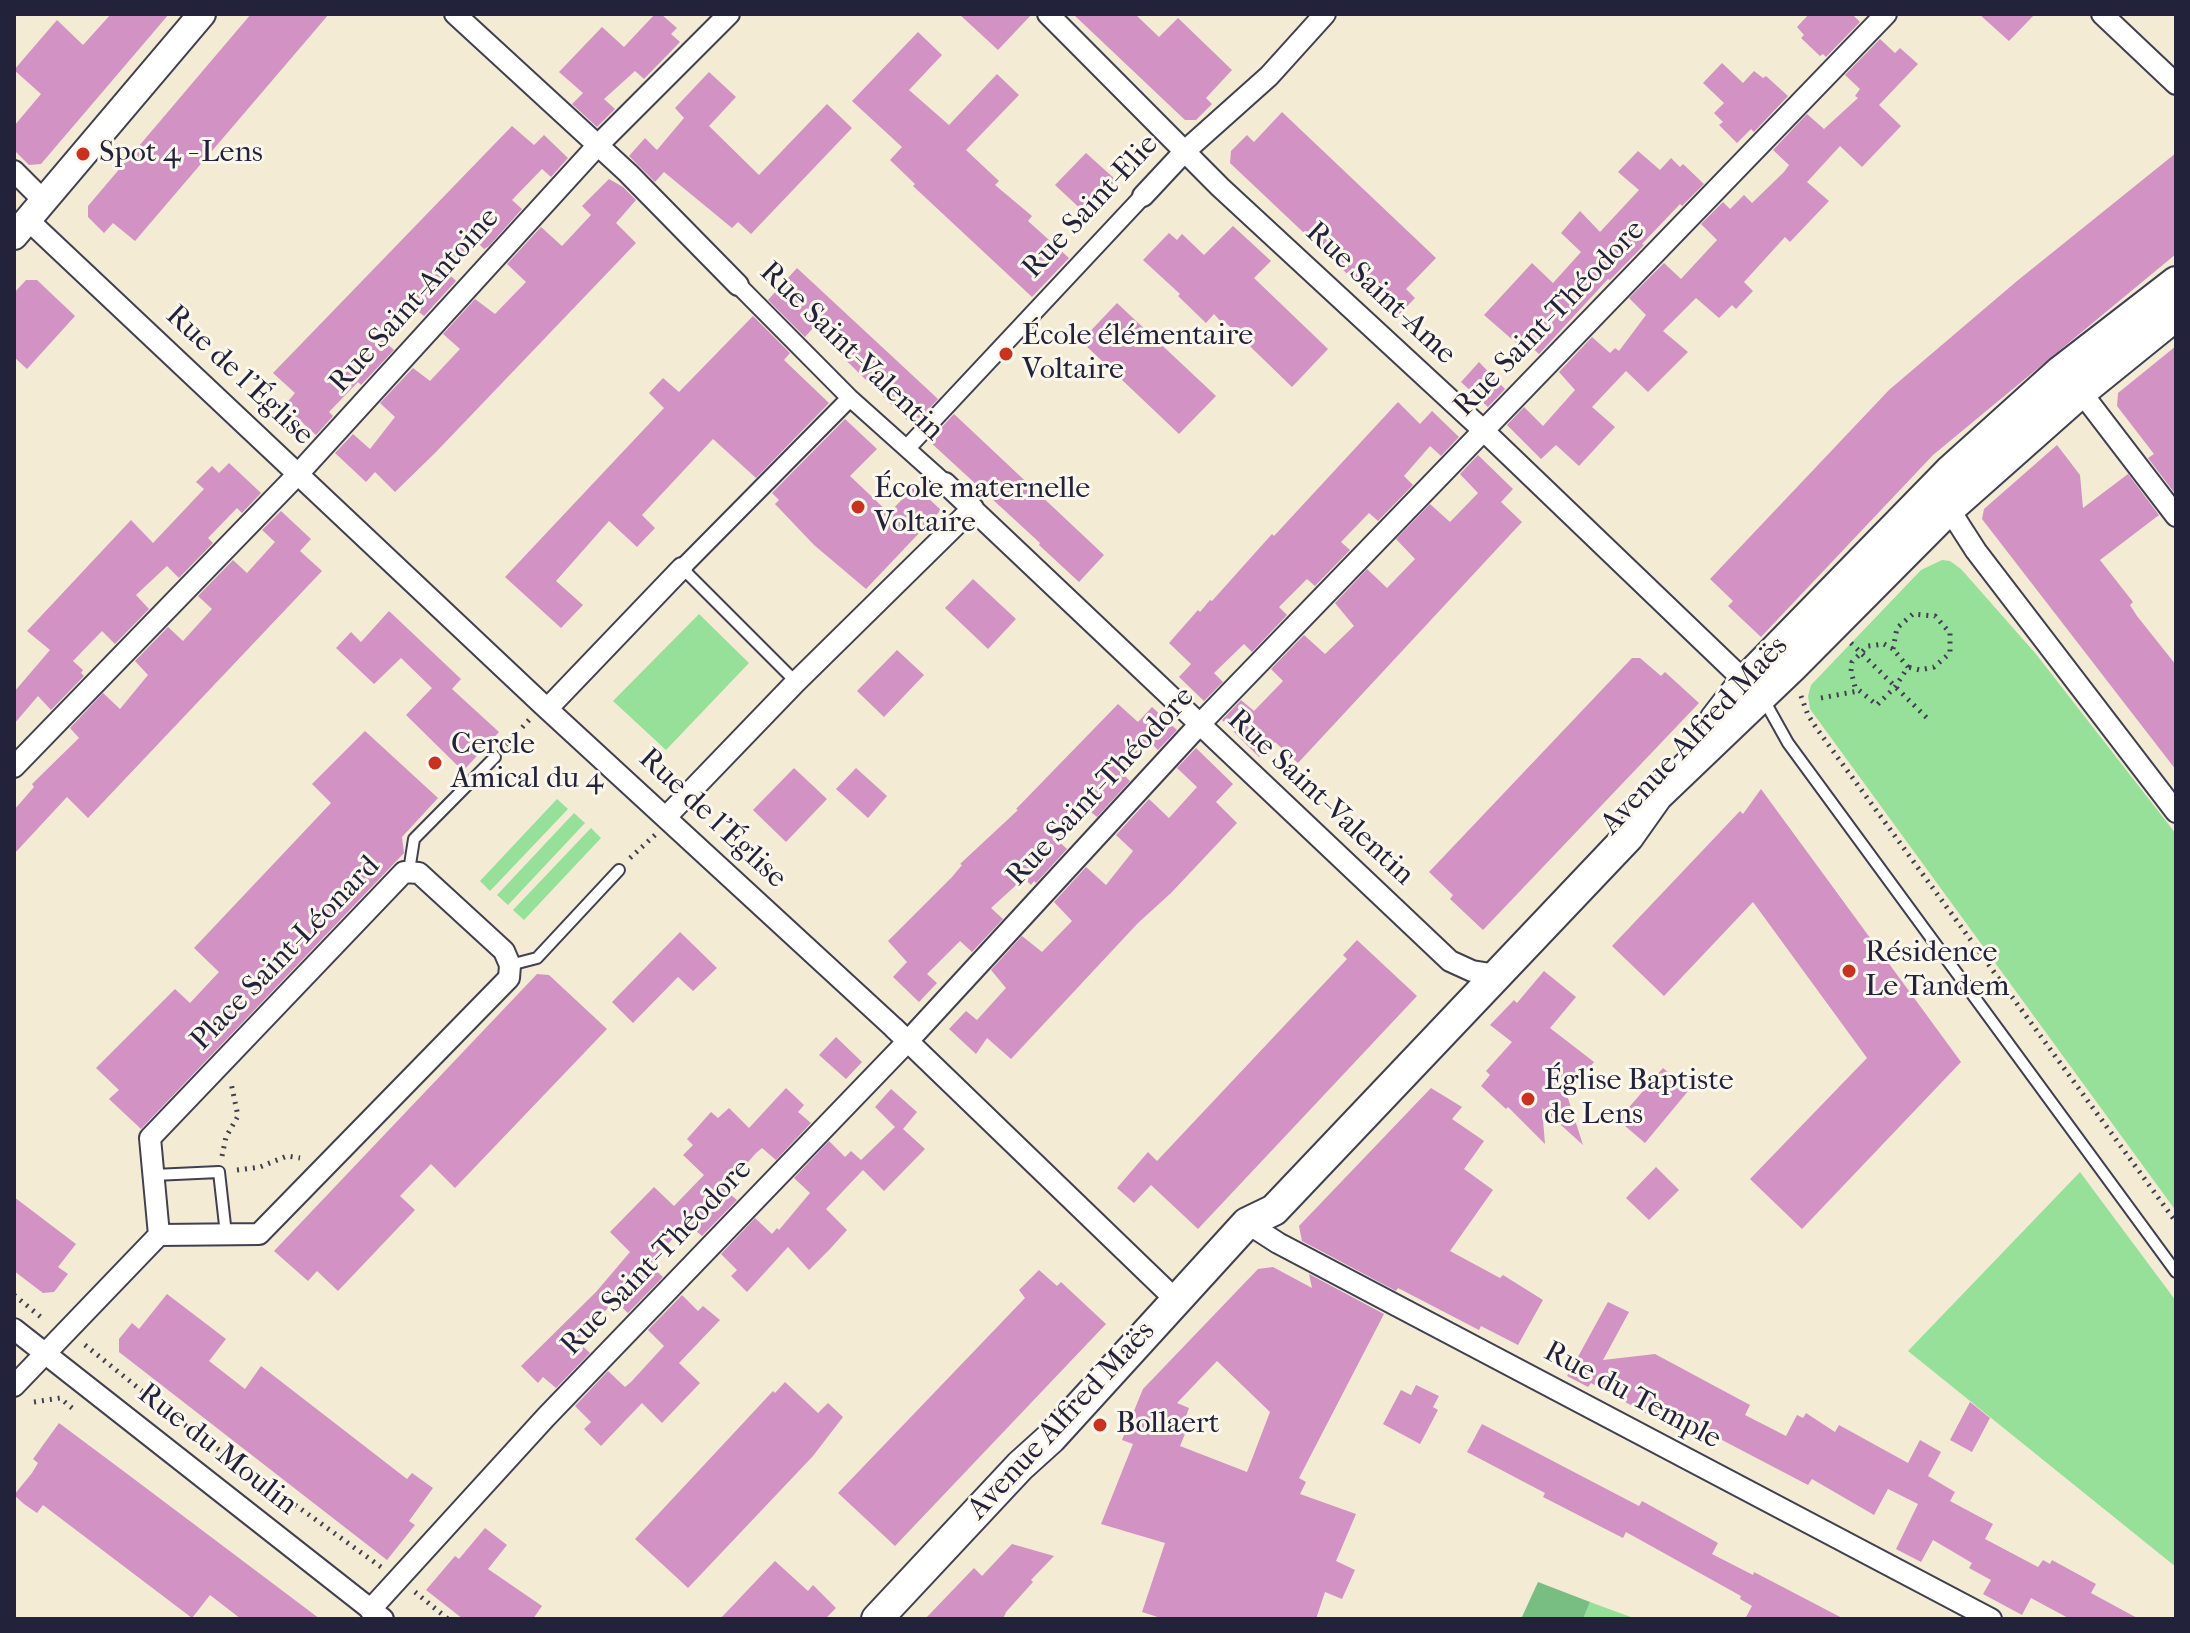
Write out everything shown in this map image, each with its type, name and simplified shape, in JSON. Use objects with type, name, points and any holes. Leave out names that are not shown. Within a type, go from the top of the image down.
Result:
[{"type":"main road","name":"Avenue Alfred Maës","points":[[1753,689],[1847,574],[1986,437],[2061,371],[2176,282]]},
{"type":"main road","name":"Avenue Alfred Maës","points":[[1247,1223],[1274,1210],[1720,714],[1833,625],[1944,504],[2176,315]]},
{"type":"main road","name":"Avenue Alfred Maës","points":[[877,1619],[1177,1301],[1247,1223],[1252,1210],[1484,973]]},
{"type":"street","points":[[29,219],[202,14]]},
{"type":"street","name":"Rue Saint-Valentin","points":[[455,14],[598,145],[850,398],[973,508],[1450,961],[1484,973]]},
{"type":"street","name":"Rue Saint-Antoine","points":[[14,767],[299,473],[598,145],[729,14]]},
{"type":"street","name":"Rue Saint-Ame","points":[[1048,14],[1220,187],[1484,431],[1753,689]]},
{"type":"street","name":"Rue Saint-Elie","points":[[907,448],[1185,151],[1269,76],[1325,14]]},
{"type":"street","name":"Rue Saint-Théodore","points":[[376,1614],[398,1579],[546,1417],[908,1041],[1199,725],[1886,14]]},
{"type":"street","points":[[2102,14],[2176,84]]},
{"type":"street","name":"Rue de l'Église","points":[[14,171],[29,219],[548,708],[908,1041],[1177,1301]]},
{"type":"street","points":[[2081,392],[2176,516]]},
{"type":"street","points":[[548,708],[850,398]]},
{"type":"street","points":[[1944,504],[1976,551],[2176,812]]},
{"type":"street","points":[[666,817],[796,682],[973,508]]},
{"type":"street","name":"Place Saint-Léonard","points":[[159,1235],[150,1138],[404,872],[419,873],[504,951],[510,965]]},
{"type":"street","points":[[14,1386],[159,1235],[259,1234],[509,978],[510,965]]},
{"type":"street","name":"Rue du Temple","points":[[1247,1223],[1278,1243],[1991,1619]]},
{"type":"street","name":"Rue du Moulin","points":[[14,1329],[376,1614]]},
{"type":"lane","points":[[1944,504],[1753,689],[1788,743],[2176,1272]]},
{"type":"lane","points":[[682,568],[796,682]]},
{"type":"lane","points":[[409,871],[414,839],[498,753]]},
{"type":"lane","points":[[510,965],[537,958],[619,870]]},
{"type":"lane","points":[[154,1175],[219,1172],[226,1234]]},
{"type":"path","points":[[1893,649],[1897,628],[1913,614],[1935,616],[1950,633],[1950,653],[1934,667],[1920,670],[1908,667],[1893,649],[1876,644],[1868,646],[1852,662],[1851,671],[1855,687],[1877,705],[1895,687],[1908,667]]},
{"type":"path","points":[[1833,625],[1930,721]]},
{"type":"path","points":[[1800,689],[1801,701],[1817,729],[2176,1222]]},
{"type":"path","points":[[1821,698],[1859,691]]},
{"type":"path","points":[[498,753],[512,743],[517,747],[521,743],[514,737]]},
{"type":"path","points":[[226,1059],[238,1116],[226,1137],[219,1172],[260,1167],[287,1156],[329,1163]]},
{"type":"path","points":[[42,1318],[68,1331],[178,1420],[398,1579],[448,1619]]},
{"type":"path","points":[[27,1407],[36,1401],[60,1398],[85,1418]]},
{"type":"green space","points":[[1942,560],[1950,561],[1961,569],[2036,654],[2176,834],[2176,1211],[1810,709],[1808,696],[1811,685],[1921,570]]},
{"type":"green space","points":[[699,614],[749,663],[666,750],[613,701]]},
{"type":"green space","points":[[557,799],[568,809],[490,891],[480,881]]},
{"type":"green space","points":[[574,813],[585,823],[508,905],[497,895]]},
{"type":"green space","points":[[591,828],[601,838],[524,920],[513,910]]},
{"type":"green space","points":[[2080,1172],[2176,1301],[2176,1567],[1908,1351]]},
{"type":"green space","points":[[1538,1582],[1590,1602],[1583,1619],[1521,1619]]},
{"type":"green space","points":[[1590,1602],[1636,1619],[1583,1619]]},
{"type":"building","points":[[111,14],[169,14],[41,164],[29,165],[14,150],[14,126],[41,94],[14,70],[57,20],[83,45]]},
{"type":"building","points":[[251,14],[329,14],[135,241],[113,223],[104,233],[88,217],[88,206]]},
{"type":"building","points":[[655,14],[661,14],[677,28],[671,34],[680,42],[644,79],[635,71],[604,99],[615,109],[597,127],[572,104],[583,93],[559,72],[602,27],[624,47]]},
{"type":"building","points":[[959,14],[1032,14],[998,50]]},
{"type":"building","points":[[1073,14],[1135,14],[1159,37],[1178,18],[1232,70],[1206,98],[1212,104],[1196,120],[1185,120]]},
{"type":"building","points":[[1809,14],[1852,14],[1860,22],[1826,57],[1823,54],[1820,56],[1801,38],[1804,35],[1797,27]]},
{"type":"building","points":[[1979,14],[2035,14],[2009,41]]},
{"type":"building","points":[[918,32],[942,55],[909,90],[949,125],[997,74],[1019,95],[966,150],[999,181],[995,185],[1032,216],[1028,221],[1069,258],[1032,297],[913,186],[915,184],[890,160],[902,147],[852,101]]},
{"type":"building","points":[[1880,39],[1895,53],[1900,48],[1918,64],[1879,105],[1901,126],[1862,167],[1840,146],[1807,182],[1829,201],[1790,242],[1785,237],[1744,282],[1753,291],[1736,309],[1732,305],[1719,318],[1696,298],[1663,331],[1688,352],[1648,392],[1626,371],[1592,407],[1615,427],[1579,466],[1556,445],[1541,459],[1507,425],[1524,407],[1543,426],[1575,390],[1559,372],[1592,337],[1610,353],[1615,348],[1619,351],[1646,315],[1629,298],[1664,263],[1681,279],[1717,240],[1701,224],[1723,202],[1730,209],[1744,195],[1752,203],[1784,172],[1789,165],[1773,150],[1807,114],[1824,129],[1858,98],[1855,96],[1860,89],[1845,75]]},
{"type":"building","points":[[1722,63],[1743,83],[1754,71],[1763,78],[1766,76],[1788,96],[1754,132],[1751,129],[1737,143],[1719,125],[1723,122],[1714,113],[1724,103],[1703,83]]},
{"type":"building","points":[[709,72],[736,97],[709,126],[759,175],[827,104],[852,128],[751,234],[738,222],[732,228],[664,172],[655,182],[629,156],[645,138],[657,150],[684,118],[675,108]]},
{"type":"building","points":[[1282,112],[1436,258],[1406,289],[1415,298],[1395,319],[1230,163],[1231,151],[1247,135],[1254,142]]},
{"type":"building","points":[[512,126],[534,145],[544,135],[568,158],[551,177],[542,169],[512,200],[522,209],[489,246],[484,249],[477,242],[445,270],[456,281],[424,316],[411,306],[381,338],[394,350],[361,385],[358,382],[329,412],[333,416],[316,435],[284,406],[295,393],[273,373]]},
{"type":"building","points":[[1638,151],[1660,170],[1671,158],[1680,167],[1683,164],[1704,184],[1682,206],[1680,204],[1539,354],[1528,344],[1523,349],[1484,315],[1532,263],[1553,283],[1581,252],[1561,233],[1580,211],[1600,232],[1639,190],[1618,172]]},
{"type":"building","points":[[1086,153],[1116,180],[1085,213],[1055,185]]},
{"type":"building","points":[[2176,153],[2176,254],[1933,455],[1761,637],[1728,606],[1733,601],[1710,579],[1889,390],[2017,281]]},
{"type":"building","points":[[609,179],[636,200],[616,223],[636,243],[395,492],[375,472],[366,482],[335,453],[353,434],[370,449],[395,417],[380,403],[413,368],[430,381],[460,349],[443,334],[475,299],[495,314],[526,282],[507,264],[541,227],[562,246],[591,215],[582,206]]},
{"type":"building","points":[[1233,226],[1271,261],[1254,278],[1328,349],[1292,387],[1214,314],[1206,323],[1143,260],[1169,233],[1177,240],[1182,234],[1204,255]]},
{"type":"building","points":[[797,268],[938,399],[913,426],[813,328],[805,337],[768,300]]},
{"type":"building","points":[[26,280],[37,280],[75,316],[27,369],[14,357],[14,293]]},
{"type":"building","points":[[1117,303],[1216,396],[1179,434],[1081,341]]},
{"type":"building","points":[[753,316],[790,353],[784,360],[829,403],[756,478],[713,439],[642,515],[655,528],[637,547],[609,521],[556,581],[583,605],[561,628],[505,577],[664,408],[649,393],[663,378],[679,392]]},
{"type":"building","points":[[2176,346],[2176,495],[2148,458],[2154,454],[2117,406],[2118,393]]},
{"type":"building","points":[[1479,362],[1505,389],[1488,407],[1461,382]]},
{"type":"building","points":[[1398,402],[1420,424],[1432,411],[1459,437],[1441,456],[1430,446],[1404,476],[1413,485],[1378,521],[1369,513],[1341,542],[1350,550],[1315,586],[1307,579],[1279,607],[1287,615],[1252,652],[1244,644],[1214,673],[1223,682],[1204,701],[1179,677],[1191,664],[1169,643],[1198,610],[1200,612],[1212,601],[1272,534],[1274,536]]},
{"type":"building","points":[[954,414],[1104,555],[1079,582],[929,441]]},
{"type":"building","name":"École maternelle Voltaire","points":[[845,419],[877,449],[850,476],[889,513],[915,486],[941,510],[866,589],[814,545],[775,504],[779,500],[772,493]]},
{"type":"building","points":[[2057,445],[2080,475],[2083,508],[2128,474],[2159,515],[2100,560],[2133,602],[2130,605],[2137,616],[2176,665],[2176,770],[1982,519],[1984,509]]},
{"type":"building","points":[[1478,455],[1513,489],[1501,502],[1522,522],[1298,763],[1275,742],[1259,757],[1222,720],[1241,700],[1254,711],[1283,681],[1271,669],[1304,635],[1325,654],[1354,626],[1335,603],[1367,569],[1387,588],[1415,559],[1396,539],[1430,504],[1450,522],[1478,493],[1460,474]]},
{"type":"building","points":[[229,463],[261,493],[242,513],[237,508],[208,538],[213,543],[179,578],[167,566],[136,595],[149,609],[115,644],[102,631],[73,661],[83,670],[81,673],[84,676],[51,710],[38,696],[14,724],[14,692],[50,650],[27,631],[131,520],[153,543],[204,489],[196,482],[212,466],[219,473]]},
{"type":"building","points":[[281,511],[311,539],[300,551],[322,571],[88,818],[67,797],[14,854],[14,810],[34,787],[32,784],[79,738],[70,728],[103,693],[120,709],[148,675],[135,661],[168,627],[183,641],[212,609],[198,596],[233,560],[247,573],[275,542],[262,530]]},
{"type":"building","points":[[973,579],[1016,619],[988,649],[945,608]]},
{"type":"building","points":[[389,611],[461,679],[452,689],[499,732],[463,771],[406,715],[432,688],[401,658],[374,684],[336,648],[351,632],[361,642]]},
{"type":"building","points":[[897,650],[924,675],[884,717],[857,691]]},
{"type":"building","points":[[1632,658],[1640,658],[1661,676],[1665,672],[1699,703],[1483,930],[1450,899],[1453,895],[1429,872]]},
{"type":"building","points":[[1118,704],[1138,722],[1152,707],[1177,730],[1158,750],[1150,742],[1121,772],[1130,781],[1097,817],[1087,809],[1056,839],[1067,849],[1036,883],[1034,881],[1031,885],[1024,878],[991,908],[1003,919],[972,952],[960,941],[927,974],[937,983],[919,1002],[893,977],[907,962],[888,941]]},
{"type":"building","points":[[365,731],[438,798],[402,837],[404,853],[141,1129],[109,1099],[119,1090],[96,1068],[175,989],[190,1003],[219,972],[194,948],[331,803],[312,784]]},
{"type":"building","points":[[1196,748],[1233,784],[1216,802],[1237,823],[1011,1059],[987,1038],[976,1054],[949,1029],[966,1011],[977,1020],[1006,988],[991,970],[1022,936],[1042,952],[1072,921],[1054,902],[1086,867],[1106,885],[1133,851],[1116,835],[1149,799],[1169,818],[1197,787],[1177,768]]},
{"type":"building","points":[[794,768],[827,799],[786,842],[753,810]]},
{"type":"building","points":[[856,768],[887,796],[868,818],[836,789]]},
{"type":"building","name":"Résidence Le Tandem","points":[[1761,789],[1961,1062],[1802,1229],[1750,1179],[1867,1058],[1753,902],[1664,996],[1612,946],[1740,811],[1743,814]]},
{"type":"building","points":[[680,932],[717,968],[693,991],[678,977],[633,1023],[612,1002]]},
{"type":"building","points":[[1357,940],[1417,996],[1198,1229],[1151,1185],[1134,1203],[1117,1188],[1148,1152],[1157,1161],[1347,959],[1343,955]]},
{"type":"building","points":[[1544,971],[1576,997],[1550,1028],[1594,1062],[1567,1095],[1583,1145],[1542,1108],[1545,1144],[1508,1107],[1506,1109],[1481,1086],[1490,1075],[1486,1071],[1512,1042],[1490,1025],[1514,1000],[1517,1003]]},
{"type":"building","points":[[537,974],[549,975],[607,1029],[455,1188],[431,1164],[400,1196],[415,1210],[338,1291],[317,1271],[308,1281],[274,1251]]},
{"type":"building","points":[[836,1037],[862,1062],[846,1079],[819,1055]]},
{"type":"building","points":[[1663,1068],[1689,1090],[1645,1143],[1618,1120]]},
{"type":"building","points":[[786,1088],[804,1105],[798,1112],[811,1123],[776,1160],[762,1148],[756,1153],[724,1189],[737,1200],[702,1236],[689,1225],[683,1231],[681,1229],[650,1265],[663,1277],[628,1313],[615,1301],[582,1334],[578,1342],[590,1353],[556,1388],[543,1377],[538,1383],[521,1366],[596,1292],[630,1252],[610,1232],[654,1187],[674,1206],[704,1175],[683,1155],[693,1145],[687,1139],[711,1112],[718,1118],[729,1108],[749,1128]]},
{"type":"building","points":[[1431,1088],[1462,1107],[1452,1119],[1484,1141],[1464,1169],[1493,1190],[1450,1251],[1500,1278],[1503,1275],[1543,1300],[1518,1345],[1481,1326],[1479,1330],[1398,1288],[1396,1291],[1302,1241],[1299,1226]]},
{"type":"building","points":[[891,1089],[917,1112],[903,1129],[925,1149],[884,1191],[863,1170],[826,1209],[847,1230],[830,1249],[809,1270],[788,1247],[747,1292],[731,1276],[737,1270],[721,1254],[755,1218],[772,1234],[777,1228],[779,1230],[810,1193],[794,1178],[829,1141],[845,1157],[851,1151],[861,1160],[895,1127],[875,1107]]},
{"type":"building","points":[[1656,1167],[1679,1190],[1649,1220],[1626,1198]]},
{"type":"building","points":[[14,1197],[76,1244],[58,1267],[68,1274],[54,1292],[43,1293],[14,1271]]},
{"type":"building","points":[[1273,1267],[1312,1288],[1309,1274],[1384,1314],[1299,1478],[1306,1482],[1300,1494],[1356,1514],[1336,1561],[1355,1570],[1342,1599],[1325,1592],[1316,1619],[1164,1619],[1142,1612],[1165,1543],[1101,1524],[1133,1444],[1122,1440],[1143,1389],[1258,1269]],"holes":[[[1217,1361],[1270,1412],[1247,1472],[1180,1446],[1189,1424],[1184,1422],[1189,1408],[1177,1403]]]},
{"type":"building","points":[[1039,1270],[1057,1286],[1061,1282],[1106,1324],[895,1546],[838,1493],[1025,1298],[1019,1290]]},
{"type":"building","points":[[167,1294],[226,1339],[209,1361],[245,1389],[261,1366],[407,1479],[412,1473],[433,1488],[409,1521],[415,1525],[387,1560],[119,1352],[119,1339],[132,1323],[139,1329]]},
{"type":"building","points":[[682,1295],[698,1311],[703,1306],[720,1320],[679,1363],[700,1383],[662,1423],[642,1403],[601,1446],[584,1429],[591,1422],[575,1406],[608,1371],[625,1387],[631,1382],[664,1346],[648,1330]]},
{"type":"building","points":[[1608,1302],[1629,1312],[1603,1360],[1655,1354],[1750,1405],[1745,1415],[1786,1436],[1797,1415],[1803,1418],[1806,1413],[1835,1432],[1839,1425],[1908,1463],[1920,1440],[1941,1452],[1928,1476],[1955,1492],[1950,1501],[1993,1524],[1985,1539],[2038,1567],[2043,1560],[2050,1564],[2052,1560],[2096,1584],[2091,1593],[2139,1619],[2070,1619],[2031,1598],[2022,1615],[1983,1594],[1991,1580],[1969,1568],[1972,1563],[1933,1540],[1921,1562],[1896,1549],[1918,1504],[1888,1489],[1874,1515],[1812,1479],[1808,1485],[1699,1428],[1701,1423],[1662,1403],[1654,1418],[1591,1383],[1588,1387],[1567,1376],[1570,1371],[1559,1365],[1574,1364]]},
{"type":"building","points":[[785,1382],[818,1413],[828,1403],[843,1417],[813,1456],[688,1588],[635,1539],[773,1391],[775,1393]]},
{"type":"building","points":[[1416,1385],[1439,1396],[1433,1407],[1438,1410],[1420,1444],[1383,1424],[1401,1390],[1411,1395]]},
{"type":"building","points":[[1970,1402],[1990,1418],[1972,1452],[1950,1440]]},
{"type":"building","points":[[59,1423],[320,1619],[241,1619],[210,1595],[192,1618],[43,1505],[37,1513],[24,1504],[14,1495],[32,1473],[38,1463],[33,1459]]},
{"type":"building","points":[[1482,1424],[1639,1506],[1642,1501],[1718,1543],[1712,1554],[1753,1575],[1754,1572],[1844,1619],[1745,1619],[1752,1606],[1740,1599],[1741,1596],[1626,1532],[1623,1538],[1543,1497],[1545,1493],[1467,1452]]},
{"type":"building","points":[[485,1528],[507,1545],[488,1569],[542,1606],[533,1619],[463,1619],[426,1590],[455,1556],[459,1559]]},
{"type":"building","points":[[1012,1544],[1054,1556],[1031,1580],[1033,1582],[1003,1619],[925,1619],[974,1568],[982,1576]]},
{"type":"building","points":[[775,1561],[808,1591],[813,1585],[836,1608],[825,1619],[720,1619]]},
{"type":"place","name":"Spot 4 - Lens","points":[[83,154]]},
{"type":"place","name":"École élémentaire Voltaire","points":[[1006,354]]},
{"type":"place","name":"École maternelle Voltaire","points":[[858,507]]},
{"type":"place","name":"Cercle Amical du 4","points":[[435,763]]},
{"type":"place","name":"Résidence Le Tandem","points":[[1849,971]]},
{"type":"place","name":"Église Baptiste de Lens","points":[[1528,1099]]},
{"type":"place","name":"Bollaert","points":[[1100,1425]]}]
